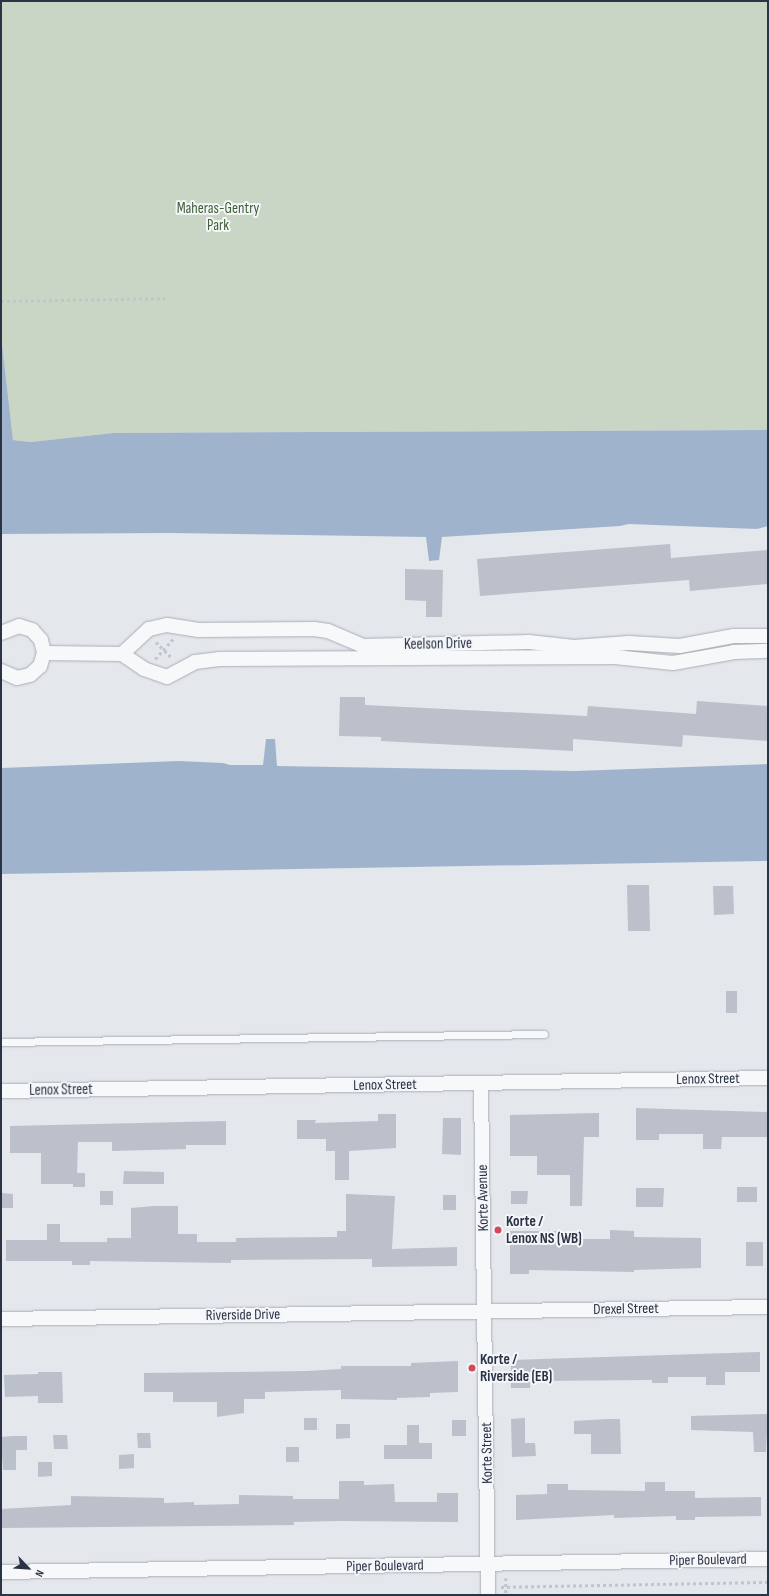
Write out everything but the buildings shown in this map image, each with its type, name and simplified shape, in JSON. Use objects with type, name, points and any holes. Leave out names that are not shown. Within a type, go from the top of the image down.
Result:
[{"type":"street","name":"Keelson Drive","points":[[768,636],[734,636],[680,646],[629,643],[574,647],[529,642],[362,646],[314,629],[199,630],[167,624],[149,629],[122,654],[144,669],[167,677],[195,662],[218,659],[615,657],[673,663],[734,652],[768,651]]},
{"type":"street","points":[[1,633],[19,626],[32,630],[41,640],[44,653],[40,666],[30,675],[17,678],[1,671]]},
{"type":"street","points":[[44,653],[122,654]]},
{"type":"street","name":"Lenox Street","points":[[1,1091],[768,1078]]},
{"type":"street","name":"Korte Avenue","points":[[481,1084],[484,1312]]},
{"type":"street","name":"Drexel Street","points":[[484,1312],[768,1307]]},
{"type":"street","name":"Riverside Drive","points":[[1,1320],[484,1312]]},
{"type":"street","name":"Korte Street","points":[[484,1312],[488,1591]]},
{"type":"street","name":"Piper Boulevard","points":[[1,1572],[768,1559]]},
{"type":"lane","points":[[1,1042],[544,1034]]},
{"type":"path","points":[[1,301],[165,298]]},
{"type":"path","points":[[150,664],[180,633]]},
{"type":"path","points":[[154,640],[179,664]]},
{"type":"path","points":[[506,1563],[506,1595]]},
{"type":"path","points":[[488,1591],[506,1586],[768,1582]]},
{"type":"green space","name":"Maheras-Gentry Park","points":[[1,1],[768,1],[768,430],[113,433],[31,442],[13,440],[1,335]]},
{"type":"water","points":[[1,335],[13,440],[31,442],[113,433],[768,430],[768,526],[757,529],[629,524],[620,526],[442,537],[439,560],[429,561],[426,537],[169,533],[1,534]]},
{"type":"water","points":[[266,739],[275,739],[277,766],[576,771],[768,764],[768,861],[1,874],[1,768],[179,761],[223,763],[230,765],[263,765]]},
{"type":"place","name":"Korte / Lenox NS (WB)","points":[[498,1230]]},
{"type":"place","name":"Korte / Riverside (EB)","points":[[472,1368]]}]
